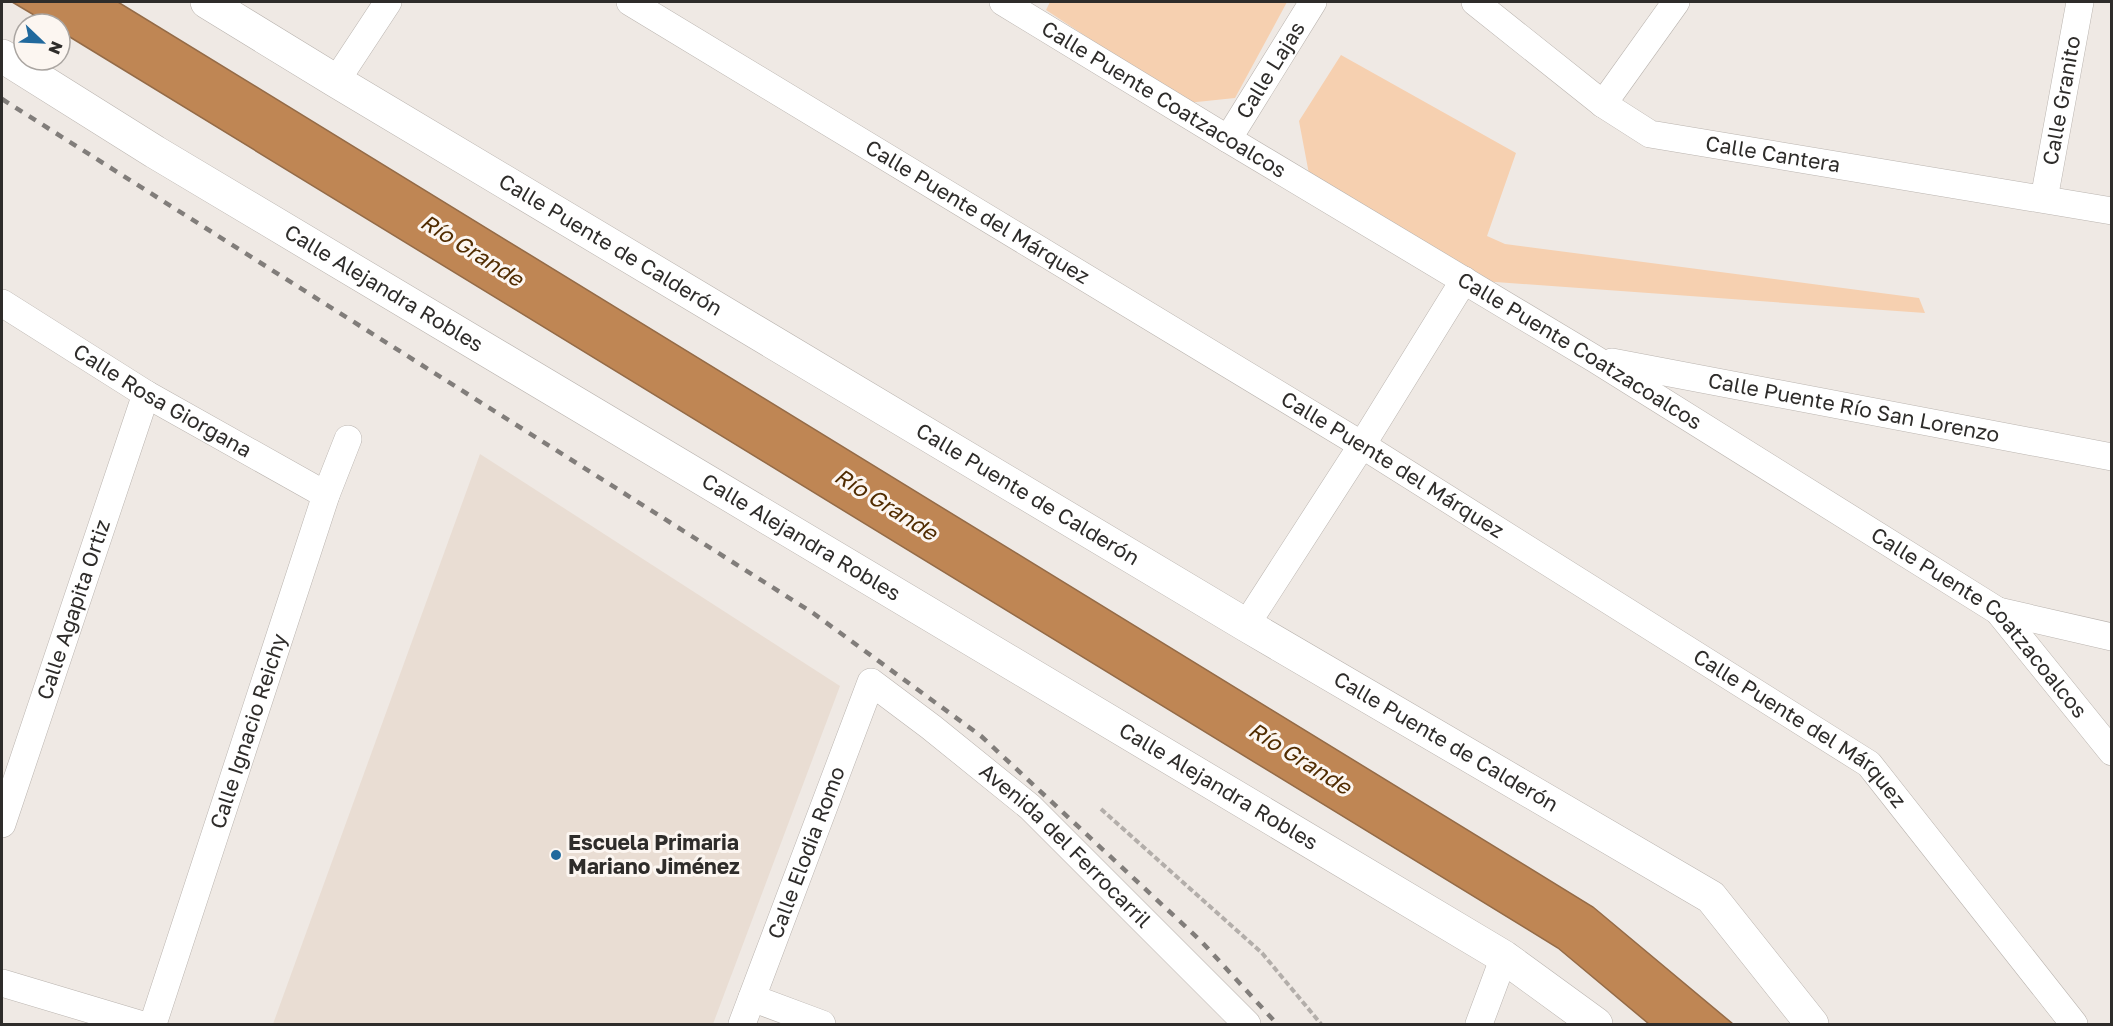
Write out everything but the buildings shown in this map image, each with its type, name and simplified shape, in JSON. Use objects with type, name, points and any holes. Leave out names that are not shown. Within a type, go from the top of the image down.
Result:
[{"type":"main road","name":"Calle Puente de Calderón","points":[[207,2],[1246,625],[1711,897],[1812,1024]]},
{"type":"main road","name":"Calle Alejandra Robles","points":[[2,56],[155,152],[1504,957],[1596,1024]]},
{"type":"street","points":[[336,81],[388,2]]},
{"type":"street","name":"Calle Puente del Márquez","points":[[630,2],[1362,445],[1869,764],[2074,1024]]},
{"type":"street","name":"Calle Puente Coatzacoalcos","points":[[1003,2],[1595,359],[1998,611],[2112,752]]},
{"type":"street","name":"Calle Lajas","points":[[1228,139],[1313,2]]},
{"type":"street","name":"Calle Cantera","points":[[1474,2],[1603,105],[1650,134],[2112,211]]},
{"type":"street","points":[[1603,105],[1676,2]]},
{"type":"street","name":"Calle Granito","points":[[2044,200],[2080,2]]},
{"type":"street","points":[[1246,625],[1362,445],[1464,280]]},
{"type":"street","name":"Calle Rosa Giorgana","points":[[3,308],[146,394],[326,495]]},
{"type":"street","name":"Calle Puente Río San Lorenzo","points":[[1595,359],[2112,457]]},
{"type":"street","name":"Calle Agapita Ortiz","points":[[2,824],[146,394]]},
{"type":"street","name":"Calle Ignacio Reichy","points":[[153,1024],[326,495],[348,439]]},
{"type":"street","points":[[1998,611],[2112,638]]},
{"type":"street","name":"Calle Elodia Romo","points":[[742,1024],[871,682]]},
{"type":"street","name":"Avenida del Ferrocarril","points":[[871,682],[932,727],[1030,807],[1247,1024]]},
{"type":"street","points":[[1479,1024],[1504,957]]},
{"type":"street","points":[[2,983],[139,1024]]},
{"type":"street","points":[[752,998],[822,1024]]},
{"type":"path","points":[[1101,809],[1262,953],[1321,1024]]},
{"type":"shaded area","points":[[1050,2],[1287,2],[1235,98],[1187,103],[1046,10]]},
{"type":"shaded area","points":[[1341,55],[1516,153],[1487,236],[1505,244],[1919,298],[1925,313],[1482,281],[1309,174],[1299,121]]},
{"type":"shaded area","name":"Escuela Primaria Mariano Jiménez","points":[[480,454],[840,686],[713,1024],[273,1024]]},
{"type":"water","name":"Río Grande","points":[[12,2],[118,2],[1593,907],[1733,1024],[1649,1024],[1558,948],[72,38],[72,12],[29,12]]},
{"type":"railway","points":[[2,99],[813,613],[981,736],[1201,941],[1277,1024]]},
{"type":"place","name":"Escuela Primaria Mariano Jiménez","points":[[556,855]]}]
